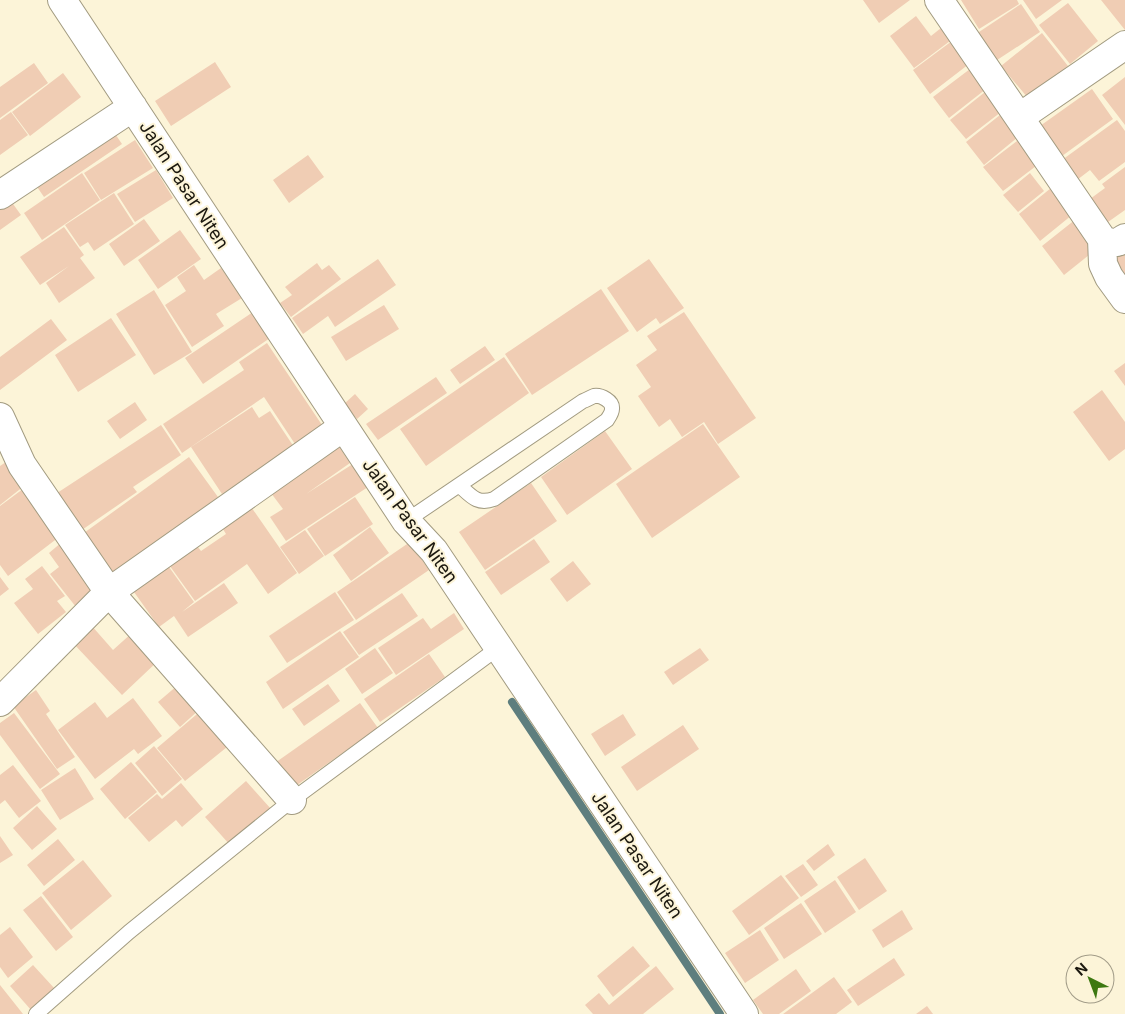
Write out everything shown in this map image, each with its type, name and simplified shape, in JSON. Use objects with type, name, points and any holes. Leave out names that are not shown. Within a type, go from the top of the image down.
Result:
[{"type":"street","name":"Jalan Pasar Niten","points":[[62,0],[406,521],[434,551],[744,1014]]},
{"type":"street","points":[[939,0],[1020,117],[1114,239],[1103,264],[1109,277],[1125,299]]},
{"type":"street","points":[[1020,117],[1125,44]]},
{"type":"street","points":[[0,195],[133,107]]},
{"type":"street","points":[[0,417],[22,466],[109,592],[292,800]]},
{"type":"street","points":[[0,702],[109,592],[343,427]]},
{"type":"lane","points":[[406,521],[459,485],[583,401],[598,396],[605,398],[612,404],[607,420],[494,499],[486,502],[474,499],[459,485]]},
{"type":"lane","points":[[36,1014],[129,932],[292,800],[498,648]]},
{"type":"building","points":[[863,0],[910,0],[879,23]]},
{"type":"building","points":[[961,0],[1017,0],[1019,4],[979,29]]},
{"type":"building","points":[[1023,0],[1062,0],[1036,19]]},
{"type":"building","points":[[1101,0],[1125,0],[1125,30]]},
{"type":"building","points":[[1068,3],[1098,41],[1070,64],[1039,25]]},
{"type":"building","points":[[1021,4],[1040,32],[994,62],[976,34]]},
{"type":"building","points":[[916,16],[931,36],[941,28],[950,41],[914,68],[890,36]]},
{"type":"building","points":[[1042,33],[1068,66],[1028,98],[1001,66]]},
{"type":"building","points":[[952,41],[969,64],[930,94],[913,70]]},
{"type":"building","points":[[215,62],[231,87],[171,126],[155,101]]},
{"type":"building","points":[[34,63],[48,83],[0,118],[0,87]]},
{"type":"building","points":[[970,69],[986,89],[949,118],[933,97]]},
{"type":"building","points":[[63,73],[81,97],[30,136],[12,112]]},
{"type":"building","points":[[1125,77],[1125,125],[1102,95]]},
{"type":"building","points":[[1092,89],[1113,119],[1062,156],[1040,126]]},
{"type":"building","points":[[985,92],[1001,112],[966,139],[950,120]]},
{"type":"building","points":[[11,112],[28,135],[0,155],[0,120]]},
{"type":"building","points":[[1000,115],[1018,137],[984,165],[966,142]]},
{"type":"building","points":[[1117,120],[1125,131],[1125,162],[1099,181],[1090,170],[1077,180],[1062,160]]},
{"type":"building","points":[[109,125],[122,144],[44,197],[31,178]]},
{"type":"building","points":[[1021,138],[1040,163],[1003,191],[983,167]]},
{"type":"building","points":[[135,140],[153,168],[101,200],[84,173]]},
{"type":"building","points":[[308,155],[324,177],[289,203],[273,180]]},
{"type":"building","points":[[1125,167],[1125,210],[1108,222],[1090,199],[1105,188],[1102,184]]},
{"type":"building","points":[[156,170],[173,198],[135,222],[117,194]]},
{"type":"building","points":[[82,173],[100,200],[42,240],[24,213]]},
{"type":"building","points":[[1030,173],[1044,191],[1018,212],[1003,195]]},
{"type":"building","points":[[1051,188],[1072,215],[1040,241],[1019,214]]},
{"type":"building","points":[[114,193],[134,224],[94,251],[88,242],[80,247],[65,225]]},
{"type":"building","points":[[8,197],[21,215],[0,230],[0,202]]},
{"type":"building","points":[[144,219],[160,241],[124,266],[109,244]]},
{"type":"building","points":[[1076,219],[1099,247],[1064,275],[1042,246]]},
{"type":"building","points":[[64,227],[84,255],[80,258],[95,278],[59,303],[46,283],[69,266],[40,285],[20,257]]},
{"type":"building","points":[[180,230],[201,259],[158,289],[138,260]]},
{"type":"building","points":[[1125,250],[1125,289],[1106,264]]},
{"type":"building","points":[[378,259],[396,285],[335,327],[328,316],[303,334],[292,318]]},
{"type":"building","points":[[649,259],[684,308],[660,324],[656,318],[637,332],[607,288]]},
{"type":"building","points":[[317,263],[322,270],[329,265],[341,279],[291,317],[280,303],[292,295],[285,287]]},
{"type":"building","points":[[194,265],[204,280],[221,268],[242,298],[216,314],[224,326],[192,347],[165,305],[186,291],[177,277]]},
{"type":"building","points":[[601,289],[629,331],[532,395],[505,354]]},
{"type":"building","points":[[154,290],[192,352],[154,375],[116,314]]},
{"type":"building","points":[[384,305],[399,329],[346,361],[331,337]]},
{"type":"building","points":[[253,312],[270,338],[203,384],[185,358]]},
{"type":"building","points":[[684,312],[756,418],[718,444],[704,422],[682,437],[670,419],[659,427],[638,396],[651,387],[636,365],[657,350],[647,336]]},
{"type":"building","points":[[111,318],[136,355],[78,392],[55,355]]},
{"type":"building","points":[[51,319],[67,340],[0,390],[0,357]]},
{"type":"building","points":[[267,343],[322,425],[295,444],[264,397],[182,453],[163,424],[244,370],[239,362]]},
{"type":"building","points":[[485,346],[495,360],[460,384],[450,370]]},
{"type":"building","points":[[504,357],[529,393],[426,466],[400,429]]},
{"type":"building","points":[[1125,363],[1125,386],[1114,371]]},
{"type":"building","points":[[436,377],[447,393],[378,440],[366,424]]},
{"type":"building","points":[[1102,390],[1125,422],[1125,449],[1109,461],[1073,412]]},
{"type":"building","points":[[355,394],[368,409],[357,419],[344,404]]},
{"type":"building","points":[[135,402],[147,420],[120,439],[107,421]]},
{"type":"building","points":[[252,407],[259,418],[270,411],[294,447],[222,494],[191,447]]},
{"type":"building","points":[[703,424],[740,477],[652,538],[616,484]]},
{"type":"building","points":[[161,425],[181,455],[133,487],[137,492],[76,534],[51,497]]},
{"type":"building","points":[[605,431],[632,469],[567,515],[541,477]]},
{"type":"building","points":[[336,442],[350,463],[306,494],[356,462],[371,485],[286,541],[270,517],[283,509],[268,489]]},
{"type":"building","points":[[189,457],[218,497],[106,579],[77,538]]},
{"type":"building","points":[[6,462],[24,486],[0,505],[0,466]]},
{"type":"building","points":[[531,483],[557,521],[485,570],[459,532]]},
{"type":"building","points":[[27,486],[63,534],[8,576],[0,565],[0,506]]},
{"type":"building","points":[[355,497],[373,524],[325,556],[307,529]]},
{"type":"building","points":[[247,501],[297,573],[268,594],[247,564],[195,601],[167,562],[194,542],[201,551],[226,534],[218,521]]},
{"type":"building","points":[[370,527],[389,553],[351,581],[333,555]]},
{"type":"building","points":[[305,530],[324,556],[299,574],[280,547]]},
{"type":"building","points":[[534,539],[550,562],[501,595],[485,572]]},
{"type":"building","points":[[62,542],[99,589],[76,607],[50,574],[59,567],[49,553]]},
{"type":"building","points":[[410,542],[429,570],[356,620],[337,592]]},
{"type":"building","points":[[164,560],[194,602],[182,612],[224,583],[238,603],[188,637],[174,616],[159,627],[129,585]]},
{"type":"building","points":[[573,561],[591,584],[567,602],[550,579]]},
{"type":"building","points":[[42,566],[65,596],[57,601],[66,612],[38,634],[14,603],[33,589],[25,579]]},
{"type":"building","points":[[0,577],[9,589],[0,596]]},
{"type":"building","points":[[335,592],[354,620],[287,663],[269,636]]},
{"type":"building","points":[[402,593],[418,616],[359,655],[343,632]]},
{"type":"building","points":[[454,613],[464,629],[396,675],[378,648],[423,618],[431,629]]},
{"type":"building","points":[[91,625],[113,650],[133,632],[159,660],[122,695],[72,642]]},
{"type":"building","points":[[340,631],[359,657],[283,709],[266,682]]},
{"type":"building","points":[[375,648],[393,673],[362,694],[345,669]]},
{"type":"building","points":[[700,648],[709,660],[673,685],[664,672]]},
{"type":"building","points":[[429,654],[445,677],[380,722],[364,699]]},
{"type":"building","points":[[328,684],[340,701],[304,726],[292,709]]},
{"type":"building","points":[[178,685],[200,709],[180,727],[158,702]]},
{"type":"building","points":[[36,690],[50,711],[46,714],[75,757],[57,769],[13,706]]},
{"type":"building","points":[[133,698],[162,736],[138,754],[134,749],[95,779],[58,730],[95,702],[107,718]]},
{"type":"building","points":[[360,703],[378,728],[290,790],[272,765]]},
{"type":"building","points":[[203,709],[232,743],[185,781],[157,748]]},
{"type":"building","points":[[14,713],[60,774],[40,789],[0,735],[0,723]]},
{"type":"building","points":[[623,714],[636,735],[605,756],[591,734]]},
{"type":"building","points":[[683,725],[699,749],[637,791],[621,767]]},
{"type":"building","points":[[154,746],[182,779],[162,796],[135,763]]},
{"type":"building","points":[[131,762],[157,792],[125,819],[100,789]]},
{"type":"building","points":[[13,765],[41,801],[19,818],[5,800],[0,804],[0,775]]},
{"type":"building","points":[[75,768],[94,799],[60,820],[41,790]]},
{"type":"building","points":[[246,781],[271,809],[230,845],[205,817]]},
{"type":"building","points":[[181,783],[203,809],[182,827],[176,820],[149,842],[128,818],[157,794],[162,799]]},
{"type":"building","points":[[37,806],[57,829],[32,850],[13,828]]},
{"type":"building","points":[[0,836],[13,855],[0,863]]},
{"type":"building","points":[[58,839],[75,860],[44,886],[27,865]]},
{"type":"building","points":[[828,844],[835,855],[814,871],[806,861]]},
{"type":"building","points":[[865,858],[887,891],[859,910],[837,877]]},
{"type":"building","points":[[83,860],[112,896],[71,930],[42,893]]},
{"type":"building","points":[[803,864],[818,885],[801,897],[785,876]]},
{"type":"building","points":[[781,875],[799,898],[749,935],[732,911]]},
{"type":"building","points":[[835,880],[856,912],[825,933],[804,901]]},
{"type":"building","points":[[41,896],[73,937],[56,951],[23,910]]},
{"type":"building","points":[[801,903],[822,934],[784,959],[764,928]]},
{"type":"building","points":[[902,910],[913,929],[883,948],[872,930]]},
{"type":"building","points":[[10,927],[33,957],[8,978],[0,967],[0,935]]},
{"type":"building","points":[[760,930],[779,960],[745,983],[725,953]]},
{"type":"building","points":[[633,946],[650,966],[613,997],[597,976]]},
{"type":"building","points":[[894,958],[905,975],[858,1006],[847,990]]},
{"type":"building","points":[[33,965],[55,989],[31,1010],[10,986]]},
{"type":"building","points":[[656,966],[674,989],[643,1014],[593,1014],[585,1005],[599,993],[609,1005]]},
{"type":"building","points":[[796,969],[811,991],[779,1014],[763,1014],[753,1000]]},
{"type":"building","points":[[834,977],[852,1002],[836,1014],[783,1014]]},
{"type":"building","points":[[0,985],[23,1014],[0,1014]]},
{"type":"building","points":[[927,1006],[933,1014],[916,1014]]},
{"type":"waterway","points":[[512,702],[720,1014]]}]
